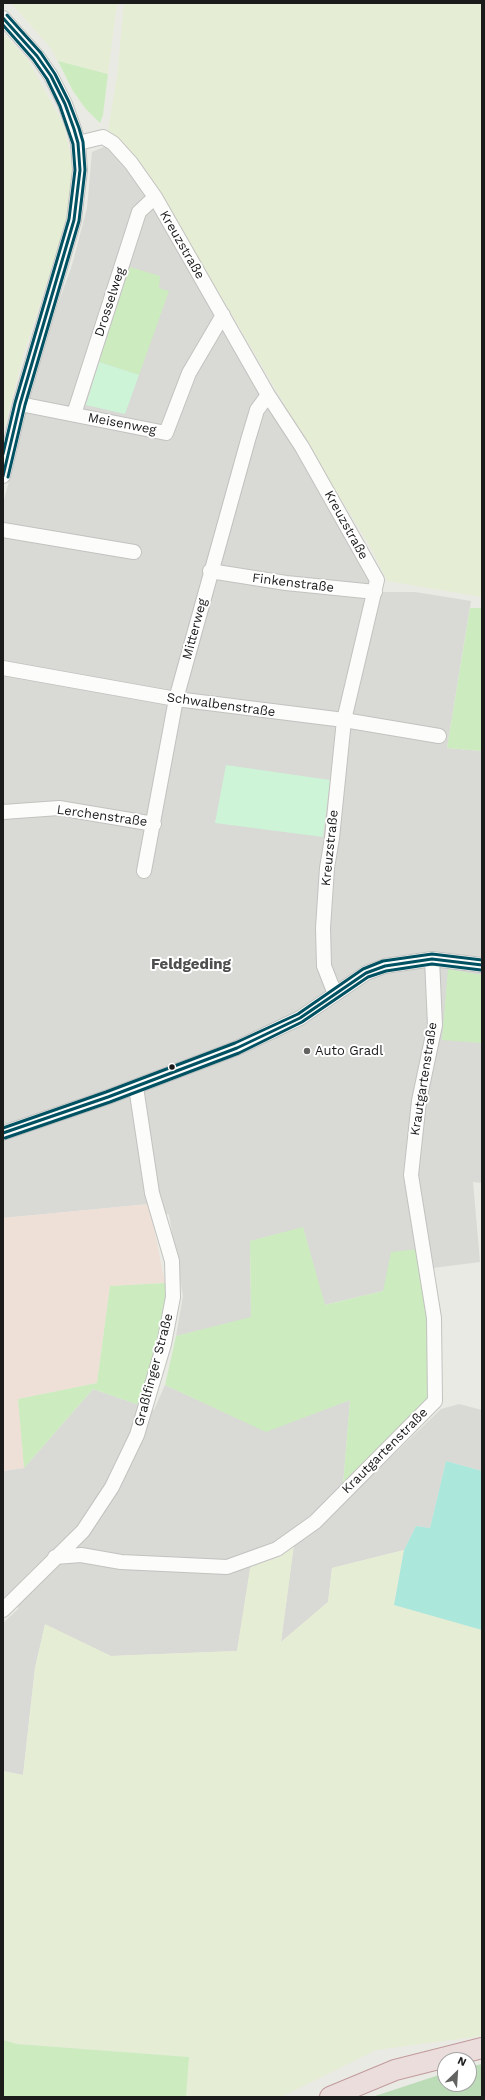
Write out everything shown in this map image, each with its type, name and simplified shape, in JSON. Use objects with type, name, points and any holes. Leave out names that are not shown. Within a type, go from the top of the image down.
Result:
[{"type":"highway","points":[[330,2097],[395,2070],[482,2048]]},
{"type":"street","points":[[3,18],[37,56],[51,76],[65,104],[78,143],[80,170],[74,220],[20,404],[3,476]]},
{"type":"street","name":"Kreuzstraße","points":[[78,143],[103,137],[113,143],[131,163],[155,197],[268,395],[302,447],[377,580],[344,720],[332,838],[327,868],[323,928],[324,966],[335,994]]},
{"type":"street","name":"Drosselweg","points":[[74,414],[139,212],[155,197]]},
{"type":"street","name":"Meisenweg","points":[[20,404],[166,432],[188,373],[222,315]]},
{"type":"street","name":"Mitterweg","points":[[144,871],[176,700],[210,571],[257,410],[268,395]]},
{"type":"street","points":[[3,530],[134,552]]},
{"type":"street","name":"Finkenstraße","points":[[210,571],[286,583],[375,592]]},
{"type":"street","name":"Schwalbenstraße","points":[[3,668],[176,700],[344,720],[439,736]]},
{"type":"street","name":"Lerchenstraße","points":[[3,812],[59,808],[154,824]]},
{"type":"street","points":[[3,1133],[136,1087],[274,1032],[300,1018],[366,973],[385,966],[432,959],[482,965]]},
{"type":"street","name":"Krautgartenstraße","points":[[55,1557],[81,1556],[121,1562],[227,1567],[277,1549],[314,1522],[435,1401],[434,1318],[411,1175],[418,1101],[435,1025],[432,959]]},
{"type":"street","name":"Graßlfinger Straße","points":[[3,1610],[83,1531],[112,1487],[137,1435],[164,1344],[173,1297],[172,1261],[152,1193],[136,1087]]},
{"type":"shaded area","points":[[113,143],[155,197],[302,447],[375,592],[415,592],[471,601],[447,748],[482,751],[482,1183],[473,1182],[480,1262],[433,1268],[383,1291],[324,1305],[303,1228],[250,1241],[251,1318],[176,1336],[183,1296],[169,1215],[149,1204],[3,1218],[3,504],[12,469],[27,391],[72,265],[87,208],[92,152]]},
{"type":"shaded area","points":[[149,1204],[165,1283],[110,1286],[97,1383],[19,1399],[24,1468],[3,1471],[3,1218]]},
{"type":"shaded area","points":[[165,1385],[266,1431],[350,1400],[343,1485],[313,1513],[277,1543],[253,1554],[237,1651],[111,1656],[45,1625],[35,1668],[23,1775],[3,1771],[3,1623],[19,1608],[3,1597],[3,1471],[24,1468],[93,1389],[154,1410]]},
{"type":"shaded area","points":[[459,1404],[482,1410],[482,1471],[446,1461],[430,1528],[416,1526],[404,1550],[332,1568],[328,1602],[281,1642],[294,1544],[317,1528],[441,1409]]},
{"type":"shaded area","points":[[446,1461],[482,1471],[482,1630],[394,1605],[404,1550],[416,1526],[430,1528]]},
{"type":"green space","points":[[11,3],[117,3],[108,74],[58,61],[50,47]]},
{"type":"green space","points":[[124,3],[482,3],[482,597],[387,581],[371,548],[311,450],[161,194],[137,162],[108,130],[117,76]]},
{"type":"green space","points":[[3,33],[28,60],[64,125],[74,172],[67,220],[24,353],[3,433]]},
{"type":"green space","points":[[58,61],[108,74],[103,115],[100,123],[85,108],[73,91]]},
{"type":"green space","points":[[130,267],[160,276],[159,288],[169,291],[139,375],[99,362]]},
{"type":"green space","points":[[99,362],[139,375],[125,414],[86,405]]},
{"type":"green space","points":[[470,608],[482,608],[482,751],[447,748]]},
{"type":"green space","points":[[226,765],[330,780],[323,837],[215,823]]},
{"type":"green space","points":[[448,969],[482,975],[482,1043],[442,1040]]},
{"type":"green space","points":[[303,1227],[325,1305],[383,1291],[391,1252],[419,1249],[434,1321],[435,1399],[343,1485],[350,1400],[266,1432],[165,1385],[176,1336],[251,1317],[250,1241]]},
{"type":"green space","points":[[165,1283],[165,1301],[142,1406],[93,1389],[24,1468],[18,1399],[97,1383],[110,1286]]},
{"type":"green space","points":[[294,1544],[281,1642],[328,1602],[332,1568],[404,1550],[394,1605],[482,1630],[482,2036],[376,2050],[281,2097],[186,2097],[189,2057],[17,2044],[3,2040],[3,1771],[23,1775],[35,1668],[45,1624],[111,1656],[237,1651],[250,1568]]},
{"type":"green space","points":[[3,2040],[17,2044],[189,2057],[186,2097],[3,2097]]},
{"type":"green space","points":[[482,2064],[482,2097],[372,2097],[437,2076],[437,2092],[477,2092],[477,2065]]},
{"type":"transit line","points":[[7,15],[41,53],[55,74],[69,102],[79,128],[83,142],[85,170],[79,221],[25,405],[8,477]]},
{"type":"transit line","points":[[3,18],[37,56],[51,76],[65,104],[74,129],[78,143],[80,170],[74,220],[20,404],[3,476]]},
{"type":"transit line","points":[[3,25],[33,59],[47,79],[60,106],[73,144],[75,170],[69,219],[15,403],[3,454]]},
{"type":"transit line","points":[[3,1128],[106,1092],[235,1043],[298,1014],[363,969],[383,961],[432,954],[482,960]]},
{"type":"transit line","points":[[3,1133],[108,1097],[237,1048],[300,1018],[366,973],[385,966],[432,959],[482,965]]},
{"type":"transit line","points":[[5,1138],[110,1102],[239,1053],[302,1022],[368,977],[386,971],[432,964],[481,970]]},
{"type":"place","name":"Auto Gradl","points":[[307,1051]]},
{"type":"district","name":"Feldgeding","points":[[191,965]]}]
